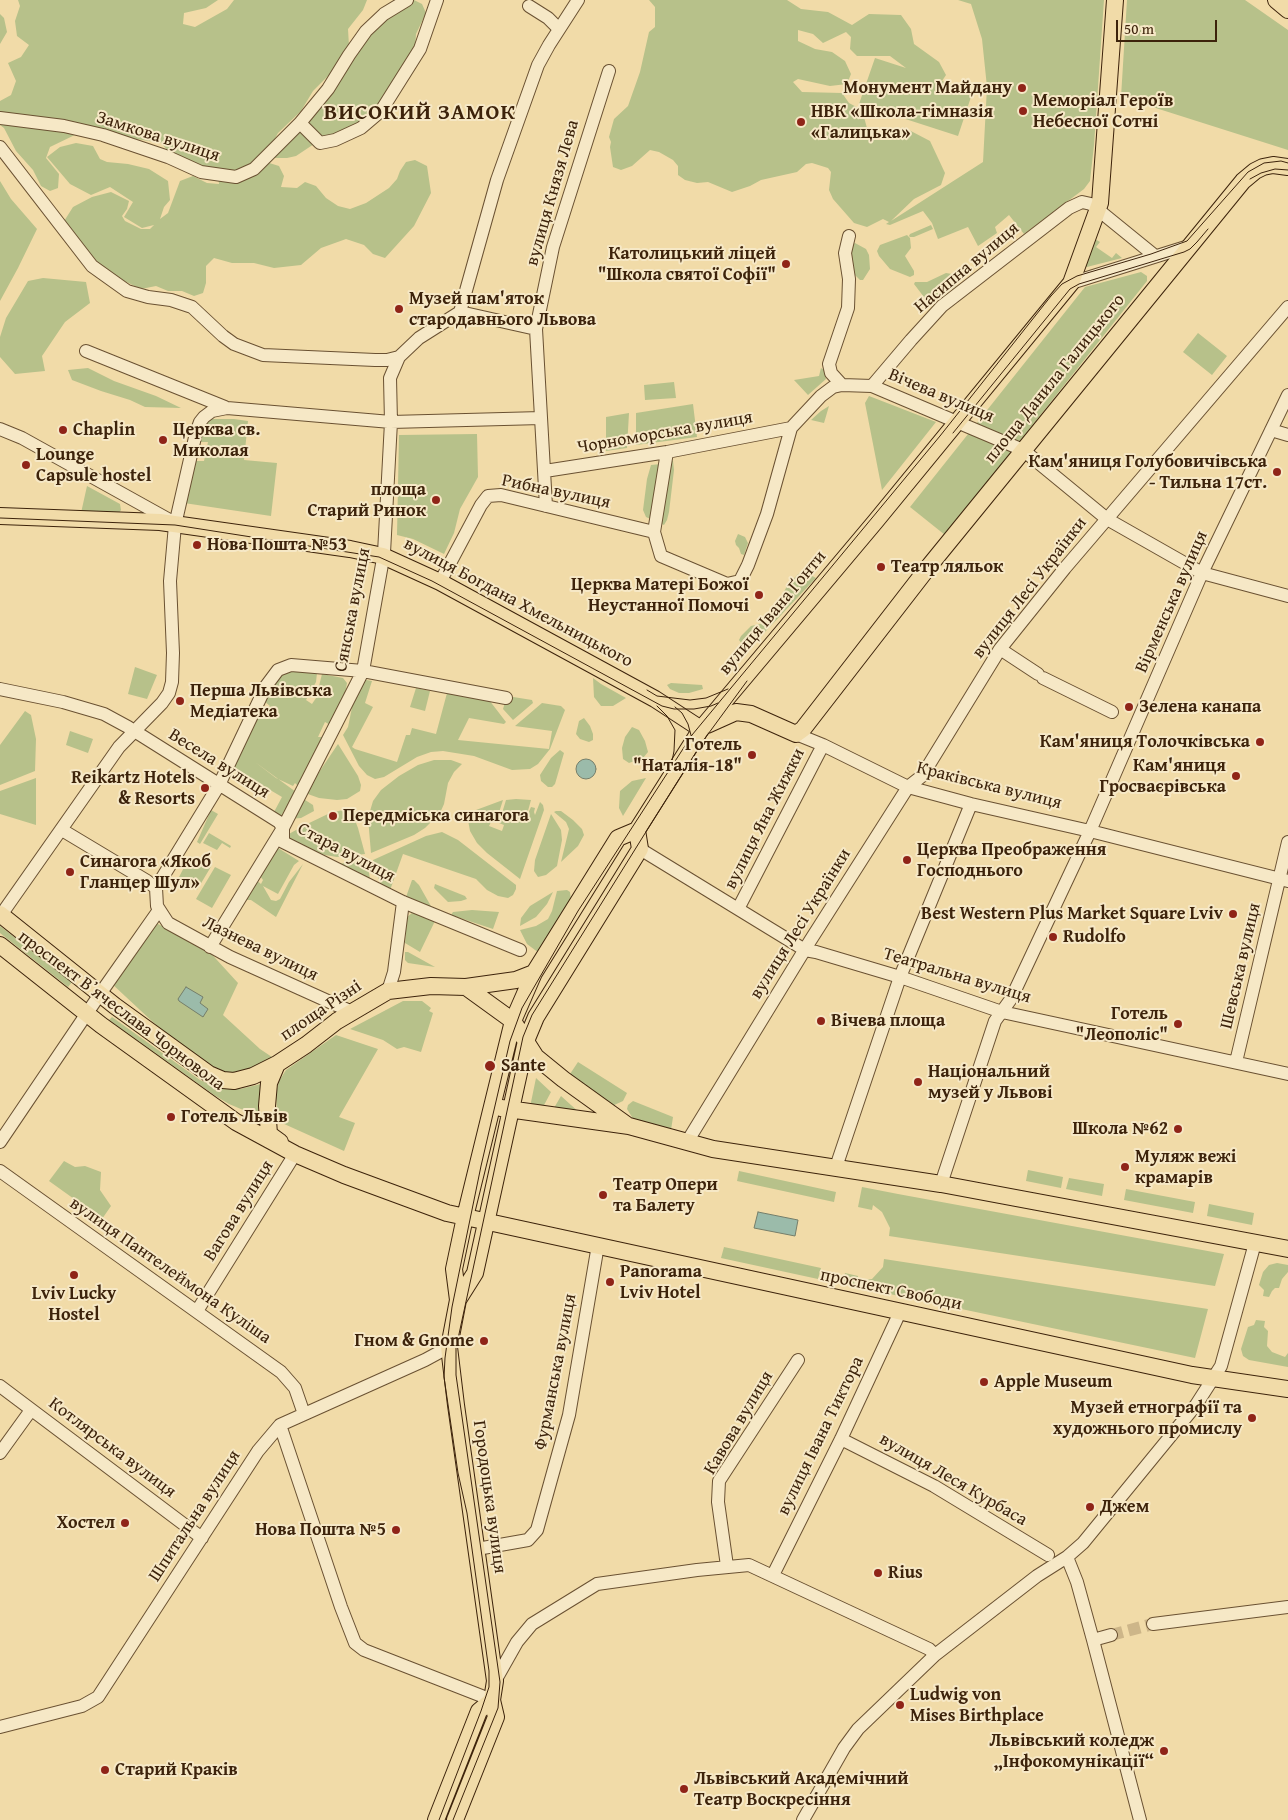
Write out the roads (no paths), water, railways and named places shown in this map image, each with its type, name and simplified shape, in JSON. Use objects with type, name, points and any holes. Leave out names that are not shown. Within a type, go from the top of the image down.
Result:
[{"type":"main road","points":[[957,422],[1070,283],[1098,210],[1102,194],[1115,0]]},
{"type":"main road","points":[[1276,0],[1288,10]]},
{"type":"main road","points":[[1189,246],[1243,181],[1254,171],[1273,164],[1288,167]]},
{"type":"main road","name":"площа Данила Галицького","points":[[796,734],[809,721],[930,565],[1189,246]]},
{"type":"main road","name":"вулиця Івана Ґонти","points":[[637,830],[701,729],[957,422]]},
{"type":"main road","points":[[0,516],[175,523]]},
{"type":"main road","name":"вулиця Богдана Хмельницького","points":[[175,523],[350,549],[384,556],[440,582],[655,699],[701,729]]},
{"type":"main road","name":"Краківська вулиця","points":[[701,729],[736,712],[751,714],[796,734]]},
{"type":"main road","points":[[637,830],[640,849]]},
{"type":"main road","name":"Городоцька вулиця","points":[[455,1820],[496,1717],[492,1700],[495,1681],[449,1347],[458,1300],[454,1269],[513,1021],[534,973],[618,838],[637,830]]},
{"type":"main road","name":"Городоцька вулиця","points":[[458,1300],[475,1273],[526,1042],[536,1017],[640,849]]},
{"type":"main road","name":"проспект Вʼячеслава Чорновола","points":[[1,915],[100,994],[209,1074]]},
{"type":"main road","name":"проспект Вʼячеслава Чорновола","points":[[0,945],[87,1014],[236,1122],[295,1154],[344,1175],[447,1213],[486,1223]]},
{"type":"main road","points":[[388,992],[431,986],[466,987],[516,980],[534,973]]},
{"type":"main road","points":[[466,987],[513,1021],[536,1056],[563,1079],[629,1126]]},
{"type":"main road","name":"площа Різні","points":[[209,1074],[222,1080],[234,1081],[253,1076],[277,1064],[352,1012],[388,992]]},
{"type":"main road","name":"площа Різні","points":[[277,1064],[269,1084],[267,1106],[269,1134],[295,1154]]},
{"type":"main road","points":[[491,1107],[629,1126],[712,1149],[941,1184],[1288,1249]]},
{"type":"main road","name":"проспект Свободи","points":[[486,1223],[598,1245],[1213,1379],[1288,1389]]},
{"type":"main road","points":[[455,1820],[437,1817],[479,1711],[492,1700]]},
{"type":"street","name":"Замкова вулиця","points":[[0,118],[64,126],[103,135],[168,157],[201,172],[236,177],[254,169],[300,123],[328,89],[366,31],[384,14],[406,0]]},
{"type":"street","points":[[300,123],[320,143],[335,140],[361,128],[381,111],[420,49],[437,0]]},
{"type":"street","points":[[0,147],[92,266],[127,291],[148,297],[171,300],[192,307],[218,332],[234,344],[263,355],[375,360],[399,357],[419,338],[460,312],[497,180],[538,65],[578,0]]},
{"type":"street","points":[[529,6],[548,18],[559,29]]},
{"type":"street","name":"вулиця Князя Лева","points":[[546,506],[536,329],[553,247],[609,71]]},
{"type":"street","name":"Насипна вулиця","points":[[872,386],[942,306],[1062,214],[1082,202],[1091,204],[1098,210]]},
{"type":"street","points":[[1098,210],[1154,256]]},
{"type":"street","points":[[667,452],[654,532],[661,556],[727,584],[740,581],[767,514],[791,428],[821,396],[833,387],[842,385],[831,373],[830,364],[848,308],[849,279],[845,253],[849,236]]},
{"type":"street","name":"площа Данила Галицького","points":[[1070,283],[1189,246]]},
{"type":"street","name":"вулиця Лесі Українки","points":[[687,1142],[908,787],[922,776],[1000,649],[1106,519],[1288,307]]},
{"type":"street","points":[[460,312],[536,329]]},
{"type":"street","points":[[86,351],[227,408],[391,422],[541,418]]},
{"type":"street","name":"Сянська вулиця","points":[[210,946],[283,828],[363,671],[384,556],[391,422],[390,378],[399,357]]},
{"type":"street","name":"Вічева вулиця","points":[[842,385],[872,386],[1023,450],[1106,519],[1202,573],[1288,596]]},
{"type":"street","name":"Вірменська вулиця","points":[[941,1184],[993,1026],[1011,999],[1090,831],[1202,573],[1288,395]]},
{"type":"street","points":[[1,915],[119,747],[162,703],[168,693],[172,682],[173,653],[170,581],[175,523],[200,422],[212,411],[227,408]]},
{"type":"street","name":"Чорноморська вулиця","points":[[545,471],[667,452],[791,428]]},
{"type":"street","name":"вулиця Богдана Хмельницького","points":[[0,430],[22,438],[175,523]]},
{"type":"street","points":[[1271,430],[1288,435]]},
{"type":"street","name":"Рибна вулиця","points":[[440,582],[481,505],[488,496],[501,495],[654,532]]},
{"type":"street","points":[[127,521],[133,515],[134,505],[129,497]]},
{"type":"street","points":[[1000,649],[1041,676],[1112,712]]},
{"type":"street","points":[[0,1142],[159,910],[156,888],[219,784],[266,686],[278,670],[291,665],[363,671],[506,698]]},
{"type":"street","name":"Весела вулиця","points":[[0,689],[63,702],[104,714],[279,822],[283,828]]},
{"type":"street","name":"Краківська вулиця","points":[[796,734],[823,745],[908,787],[1284,880]]},
{"type":"street","name":"вулиця Яна Жижки","points":[[738,909],[823,745]]},
{"type":"street","points":[[836,1167],[900,977],[971,804]]},
{"type":"street","name":"Стара вулиця","points":[[283,828],[283,842],[403,902],[520,950]]},
{"type":"street","points":[[62,830],[156,888]]},
{"type":"street","name":"Шевська вулиця","points":[[1236,1062],[1284,880],[1288,842]]},
{"type":"street","name":"Театральна вулиця","points":[[640,849],[805,950],[900,977],[1002,1012],[1288,1074]]},
{"type":"street","name":"Стара вулиця","points":[[388,992],[394,972],[403,902]]},
{"type":"street","name":"Лазнева вулиця","points":[[159,910],[168,923],[230,957],[352,1012]]},
{"type":"street","name":"Вагова вулиця","points":[[197,1311],[295,1154]]},
{"type":"street","name":"вулиця Пантелеймона Куліша","points":[[0,1170],[281,1372],[294,1388],[304,1414]]},
{"type":"street","points":[[803,1820],[844,1748],[858,1729],[935,1654],[1037,1576],[1067,1557],[1083,1543],[1196,1405],[1220,1366],[1255,1243]]},
{"type":"street","name":"Фурманська вулиця","points":[[478,1549],[528,1540],[537,1530],[570,1415],[598,1245]]},
{"type":"street","name":"вулиця Івана Тиктора","points":[[772,1574],[841,1439],[900,1312]]},
{"type":"street","name":"Шпитальна вулиця","points":[[0,1727],[82,1706],[98,1697],[258,1451],[280,1426],[425,1360],[449,1347]]},
{"type":"street","name":"Кавова вулиця","points":[[727,1566],[718,1502],[719,1481],[798,1360]]},
{"type":"street","name":"Котлярська вулиця","points":[[0,1386],[202,1538]]},
{"type":"street","points":[[0,1452],[31,1410]]},
{"type":"street","points":[[280,1426],[355,1643],[364,1650],[492,1700]]},
{"type":"street","name":"вулиця Леся Курбаса","points":[[841,1439],[934,1486],[1048,1555]]},
{"type":"street","points":[[1067,1557],[1077,1582],[1140,1820]]},
{"type":"street","points":[[495,1681],[517,1642],[532,1624],[597,1584],[727,1566],[749,1565],[772,1574],[930,1649],[935,1654]]},
{"type":"street","points":[[1153,1624],[1288,1607]]},
{"type":"street","points":[[1093,1640],[1111,1636]]},
{"type":"tunnel","points":[[1111,1635],[1153,1624]]},
{"type":"tram line","points":[[439,1820],[489,1687],[489,1671],[467,1513],[458,1473],[444,1377],[445,1358],[452,1307],[481,1166],[510,1041],[522,1008],[578,911],[692,735],[940,436],[1051,296],[1062,284],[1077,276],[1187,241],[1248,172],[1264,163],[1281,161],[1288,163]]},
{"type":"tram line","points":[[1250,179],[1275,169],[1288,170]]},
{"type":"tram line","points":[[953,433],[1070,289],[1079,284],[1184,252],[1190,249],[1208,229]]},
{"type":"tram line","points":[[0,518],[175,525],[379,557],[432,581],[662,706],[674,709],[694,709],[718,703]]},
{"type":"tram line","points":[[453,1820],[498,1708],[500,1682],[456,1375],[456,1348],[523,1037],[532,1015],[703,741],[747,681]]},
{"type":"tram line","points":[[647,690],[657,696],[690,700],[706,698],[728,689]]},
{"type":"tram line","points":[[657,706],[667,716],[675,730],[672,761]]},
{"type":"tram line","points":[[675,707],[682,713],[688,724],[692,739]]},
{"type":"place","name":"Монумент Майдану","points":[[1022,88]]},
{"type":"place","name":"Меморіал Героїв Небесної Сотні","points":[[1023,111]]},
{"type":"place","name":"НВК «Школа-гімназія «Галицька»","points":[[801,122]]},
{"type":"place","name":"Католицький ліцей \"Школа святої Софії\"","points":[[786,264]]},
{"type":"place","name":"Музей пам'яток стародавнього Львова","points":[[399,309]]},
{"type":"place","name":"Chaplin","points":[[63,430]]},
{"type":"place","name":"Церква св. Миколая","points":[[163,440]]},
{"type":"place","name":"Lounge Capsule hostel","points":[[26,465]]},
{"type":"place","name":"Кам'яниця Голубовичівська - Тильна 17ст.","points":[[1277,472]]},
{"type":"place","name":"площа Старий Ринок","points":[[436,500]]},
{"type":"place","name":"Нова Пошта №53","points":[[197,545]]},
{"type":"place","name":"Театр ляльок","points":[[881,567]]},
{"type":"place","name":"Церква Матері Божої Неустанної Помочі","points":[[759,595]]},
{"type":"place","name":"Перша Львівська Медіатека","points":[[180,701]]},
{"type":"place","name":"Зелена канапа","points":[[1129,707]]},
{"type":"place","name":"Кам'яниця Толочківська","points":[[1260,742]]},
{"type":"place","name":"Готель \"Наталія-18\"","points":[[752,755]]},
{"type":"place","name":"Кам'яниця Гросваєрівська","points":[[1236,776]]},
{"type":"place","name":"Reikartz Hotels & Resorts","points":[[205,788]]},
{"type":"place","name":"Передміська синагога","points":[[333,816]]},
{"type":"place","name":"Церква Преображення Господнього","points":[[907,860]]},
{"type":"place","name":"Синагога «Якоб Гланцер Шул»","points":[[70,872]]},
{"type":"place","name":"Best Western Plus Market Square Lviv","points":[[1233,914]]},
{"type":"place","name":"Rudolfo","points":[[1053,937]]},
{"type":"place","name":"Вічева площа","points":[[821,1021]]},
{"type":"place","name":"Готель \"Леополіс\"","points":[[1178,1024]]},
{"type":"place","name":"Sante","points":[[490,1066]]},
{"type":"place","name":"Національний музей у Львові","points":[[918,1082]]},
{"type":"place","name":"Готель Львів","points":[[171,1117]]},
{"type":"place","name":"Школа №62","points":[[1178,1129]]},
{"type":"place","name":"Муляж вежі крамарів","points":[[1125,1167]]},
{"type":"place","name":"Театр Опери та Балету","points":[[603,1195]]},
{"type":"place","name":"Lviv Lucky Hostel","points":[[74,1275]]},
{"type":"place","name":"Panorama Lviv Hotel","points":[[610,1282]]},
{"type":"place","name":"Гном & Gnome","points":[[484,1341]]},
{"type":"place","name":"Apple Museum","points":[[984,1382]]},
{"type":"place","name":"Музей етнографії та художнього промислу","points":[[1252,1418]]},
{"type":"place","name":"Джем","points":[[1090,1507]]},
{"type":"place","name":"Хостел","points":[[125,1523]]},
{"type":"place","name":"Нова Пошта №5","points":[[396,1530]]},
{"type":"place","name":"Rius","points":[[878,1573]]},
{"type":"place","name":"Ludwig von Mises Birthplace","points":[[900,1705]]},
{"type":"place","name":"Львівський коледж „Інфокомунікації“","points":[[1164,1751]]},
{"type":"place","name":"Старий Краків","points":[[105,1770]]},
{"type":"place","name":"Львівський Академічний Театр Воскресіння","points":[[684,1789]]},
{"type":"district","name":"ВИСОКИЙ ЗАМОК","points":[[420,113]]}]
